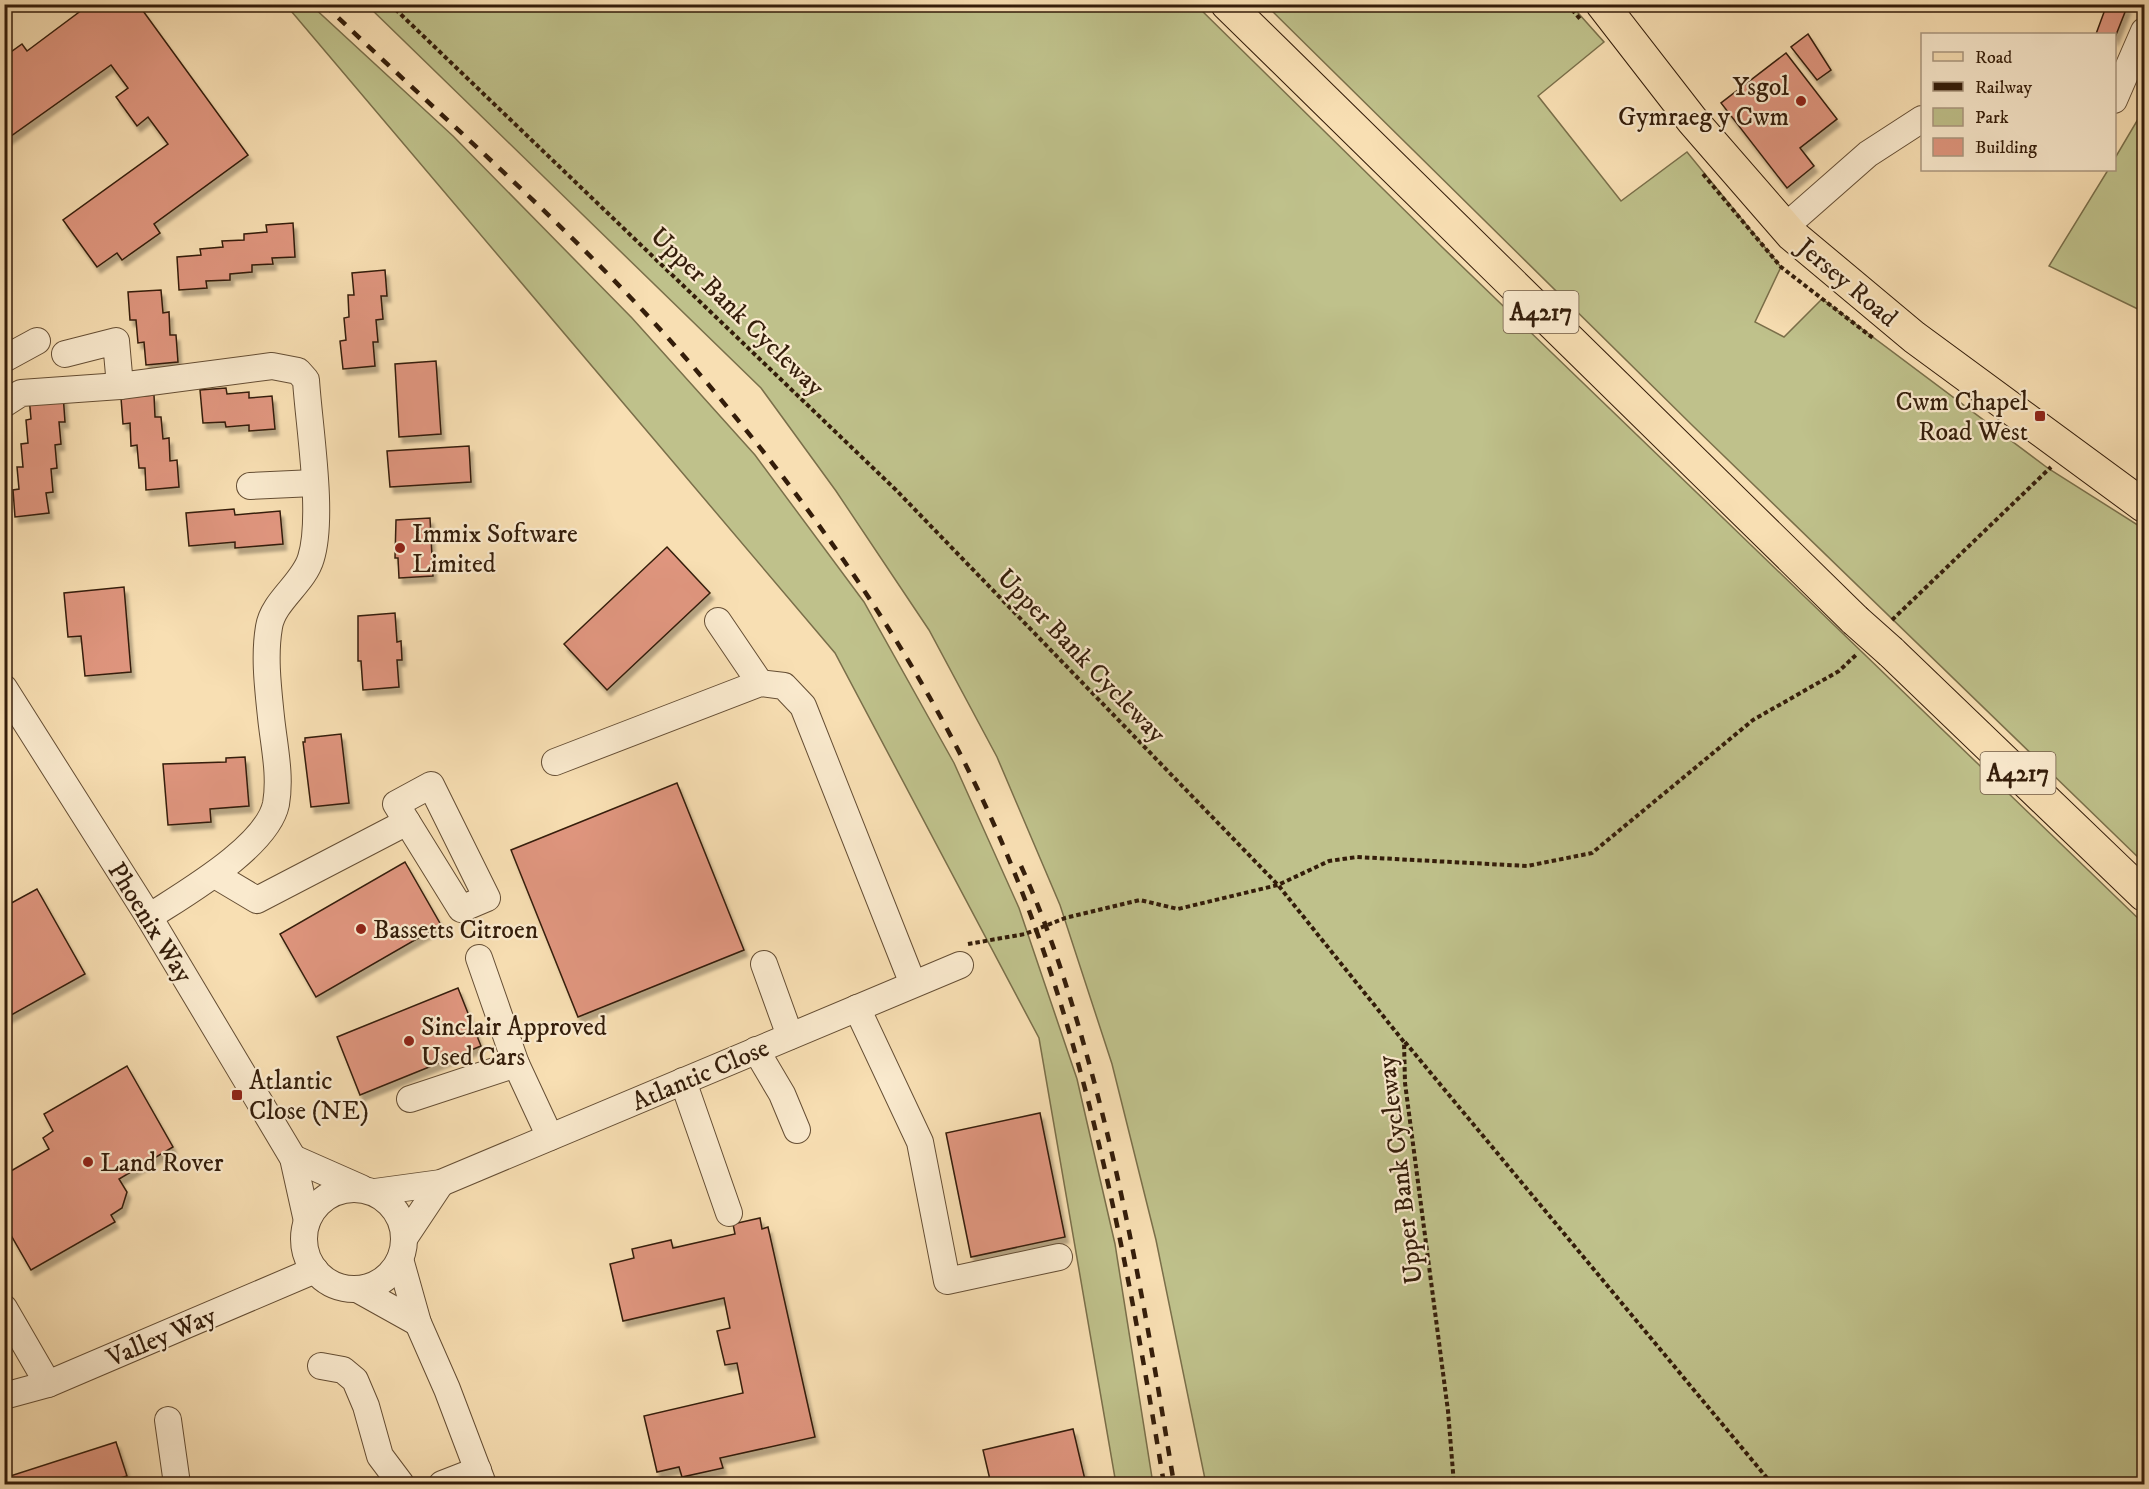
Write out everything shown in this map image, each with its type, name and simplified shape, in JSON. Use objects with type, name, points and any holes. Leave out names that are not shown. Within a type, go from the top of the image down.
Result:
[{"type":"main road","name":"A4217","points":[[1227,4],[2145,895]]},
{"type":"main road","name":"Jersey Road","points":[[1602,4],[1692,120],[1785,227],[1914,337],[2145,506]]},
{"type":"street","points":[[2116,98],[2145,31]]},
{"type":"street","points":[[1785,227],[1868,154],[1921,120]]},
{"type":"street","points":[[65,354],[116,341],[120,386]]},
{"type":"street","points":[[4,404],[21,393],[120,386],[272,366],[298,371],[306,380],[314,483],[314,541],[311,559],[270,619],[267,639],[269,693],[278,779],[275,806],[267,823],[215,875],[149,916]]},
{"type":"street","points":[[250,486],[314,483]]},
{"type":"street","points":[[718,621],[760,683]]},
{"type":"street","points":[[555,762],[760,683],[784,686],[803,706],[913,984]]},
{"type":"street","name":"Phoenix Way","points":[[6,694],[149,916],[293,1158],[307,1221]]},
{"type":"street","points":[[215,875],[257,900],[406,822]]},
{"type":"street","points":[[479,958],[516,1064],[550,1137]]},
{"type":"street","points":[[764,963],[790,1036]]},
{"type":"street","name":"Atlantic Close","points":[[368,1190],[441,1183],[960,965]]},
{"type":"street","points":[[857,1008],[920,1142],[947,1281],[1059,1257]]},
{"type":"street","points":[[756,1050],[782,1094],[797,1130]]},
{"type":"street","points":[[410,1099],[516,1064]]},
{"type":"street","points":[[683,1081],[729,1213]]},
{"type":"street","points":[[293,1158],[368,1190],[396,1210],[418,1323],[481,1477],[442,1485]]},
{"type":"street","points":[[357,1289],[378,1283],[387,1277],[441,1183]]},
{"type":"street","points":[[368,1190],[341,1190],[322,1199],[307,1221],[304,1247],[315,1270],[334,1285],[357,1289],[418,1323]]},
{"type":"street","name":"Valley Way","points":[[4,1396],[48,1384],[315,1270]]},
{"type":"street","points":[[4,1308],[48,1384]]},
{"type":"street","points":[[321,1366],[343,1370],[355,1380],[366,1406],[380,1456],[401,1485]]},
{"type":"street","points":[[168,1420],[177,1485]]},
{"type":"path","name":"Upper Bank Cycleway","points":[[390,4],[896,490],[1278,885],[1404,1042],[1405,1083],[1448,1411],[1454,1485]]},
{"type":"path","points":[[960,965],[954,947],[1025,934],[1065,918],[1140,900],[1178,909],[1278,885],[1329,861],[1357,857],[1527,866],[1592,853],[1753,720],[1839,671],[2069,450]]},
{"type":"path","points":[[1404,1042],[1772,1485]]},
{"type":"green space","points":[[286,5],[311,5],[453,136],[632,318],[755,455],[864,602],[954,763],[1019,908],[1077,1079],[1115,1244],[1153,1484],[1116,1484],[1039,1038],[835,653]]},
{"type":"green space","points":[[367,5],[1196,5],[1442,247],[2144,924],[2144,1484],[1206,1484],[1156,1240],[1112,1064],[1060,905],[997,757],[929,630],[836,491],[761,388]]},
{"type":"green space","points":[[1266,5],[1571,5],[1604,42],[1538,96],[1621,201],[1687,152],[1781,267],[1755,322],[1784,337],[1822,299],[2049,469],[2144,529],[2144,863],[1693,426]]},
{"type":"green space","points":[[2144,109],[2144,312],[2049,266],[2107,171],[2116,171],[2116,156]]},
{"type":"building","points":[[90,4],[138,4],[248,155],[154,224],[160,233],[122,260],[117,253],[97,267],[63,220],[168,144],[148,117],[137,126],[116,97],[128,88],[111,65],[4,141],[4,57],[22,44],[27,51]]},
{"type":"building","points":[[2107,4],[2127,7],[2116,35],[2116,33],[2096,33]]},
{"type":"building","points":[[1808,34],[1831,70],[1817,80],[1791,47]]},
{"type":"building","points":[[1786,53],[1837,119],[1800,148],[1814,166],[1787,188],[1721,103]]},
{"type":"building","points":[[293,223],[295,257],[272,258],[273,264],[252,265],[252,272],[230,274],[230,280],[206,281],[207,288],[179,290],[177,257],[201,255],[200,249],[223,247],[222,241],[244,240],[244,234],[267,232],[266,225]]},
{"type":"building","points":[[385,270],[387,296],[381,296],[383,319],[376,320],[378,342],[373,342],[375,366],[343,369],[340,341],[346,340],[344,318],[349,317],[348,295],[354,295],[352,273]]},
{"type":"building","points":[[161,290],[163,313],[169,312],[170,335],[176,335],[178,362],[146,365],[144,342],[138,343],[136,320],[130,320],[128,292]]},
{"type":"building","points":[[436,361],[441,434],[399,437],[395,364]]},
{"type":"building","points":[[226,388],[227,394],[249,392],[249,398],[272,396],[275,429],[249,431],[249,425],[226,427],[225,422],[203,423],[200,390]]},
{"type":"building","points":[[63,394],[65,422],[59,422],[61,444],[55,445],[57,468],[51,469],[53,492],[46,493],[49,513],[15,517],[13,490],[19,489],[17,467],[23,467],[21,444],[28,443],[26,420],[31,419],[29,397]]},
{"type":"building","points":[[154,395],[155,417],[161,417],[163,439],[169,438],[170,461],[177,460],[179,487],[146,490],[145,468],[139,468],[137,445],[131,446],[130,423],[123,424],[121,398]]},
{"type":"building","points":[[469,446],[471,482],[390,487],[387,451]]},
{"type":"building","points":[[234,509],[235,515],[280,511],[283,544],[235,548],[235,542],[189,546],[186,513]]},
{"type":"building","points":[[430,518],[433,576],[399,578],[398,558],[395,558],[396,520]]},
{"type":"building","points":[[667,547],[710,593],[607,690],[564,644]]},
{"type":"building","points":[[124,587],[131,672],[85,676],[81,636],[68,637],[64,593]]},
{"type":"building","points":[[395,613],[397,642],[401,641],[402,660],[397,660],[399,687],[363,690],[361,661],[358,661],[358,616]]},
{"type":"building","points":[[341,734],[349,803],[311,807],[303,742],[305,738]]},
{"type":"building","points":[[245,757],[249,806],[210,809],[211,822],[168,825],[163,764],[226,762],[226,758]]},
{"type":"building","points":[[677,783],[744,950],[578,1017],[511,850]]},
{"type":"building","name":"Bassetts Citroen","points":[[405,862],[441,925],[316,997],[280,934]]},
{"type":"building","points":[[37,889],[85,974],[4,1019],[4,907]]},
{"type":"building","name":"Sinclair Approved Used Cars","points":[[458,988],[481,1046],[360,1095],[337,1037]]},
{"type":"building","name":"Land Rover","points":[[127,1066],[173,1147],[119,1179],[127,1192],[122,1208],[111,1215],[115,1222],[31,1270],[4,1223],[4,1175],[49,1149],[43,1138],[53,1131],[44,1114]]},
{"type":"building","points":[[1040,1113],[1065,1237],[971,1257],[946,1133]]},
{"type":"building","points":[[760,1218],[762,1229],[768,1227],[815,1437],[720,1458],[723,1468],[682,1477],[679,1467],[657,1472],[644,1416],[743,1393],[737,1363],[725,1365],[717,1331],[730,1328],[724,1298],[623,1321],[610,1264],[634,1258],[632,1249],[671,1240],[673,1248],[735,1234],[733,1224]]},
{"type":"building","points":[[1073,1429],[1086,1484],[991,1484],[983,1450]]},
{"type":"building","points":[[116,1442],[127,1476],[110,1481],[111,1484],[4,1484],[4,1478]]},
{"type":"railway","points":[[324,4],[553,219],[641,308],[683,355],[782,475],[872,603],[913,669],[986,807],[1017,879],[1068,1027],[1107,1177],[1123,1253],[1164,1484]]},
{"type":"railway","points":[[1021,866],[1033,892],[1062,974],[1108,1135],[1139,1284],[1174,1484]]},
{"type":"place","name":"Ysgol Gymraeg y Cwm","points":[[1801,101]]},
{"type":"place","name":"Cwm Chapel Road West","points":[[2040,416]]},
{"type":"place","name":"Immix Software Limited","points":[[400,548]]},
{"type":"place","name":"Bassetts Citroen","points":[[361,929]]},
{"type":"place","name":"Sinclair Approved Used Cars","points":[[409,1041]]},
{"type":"place","name":"Atlantic Close (NE)","points":[[237,1095]]},
{"type":"place","name":"Land Rover","points":[[88,1162]]}]
